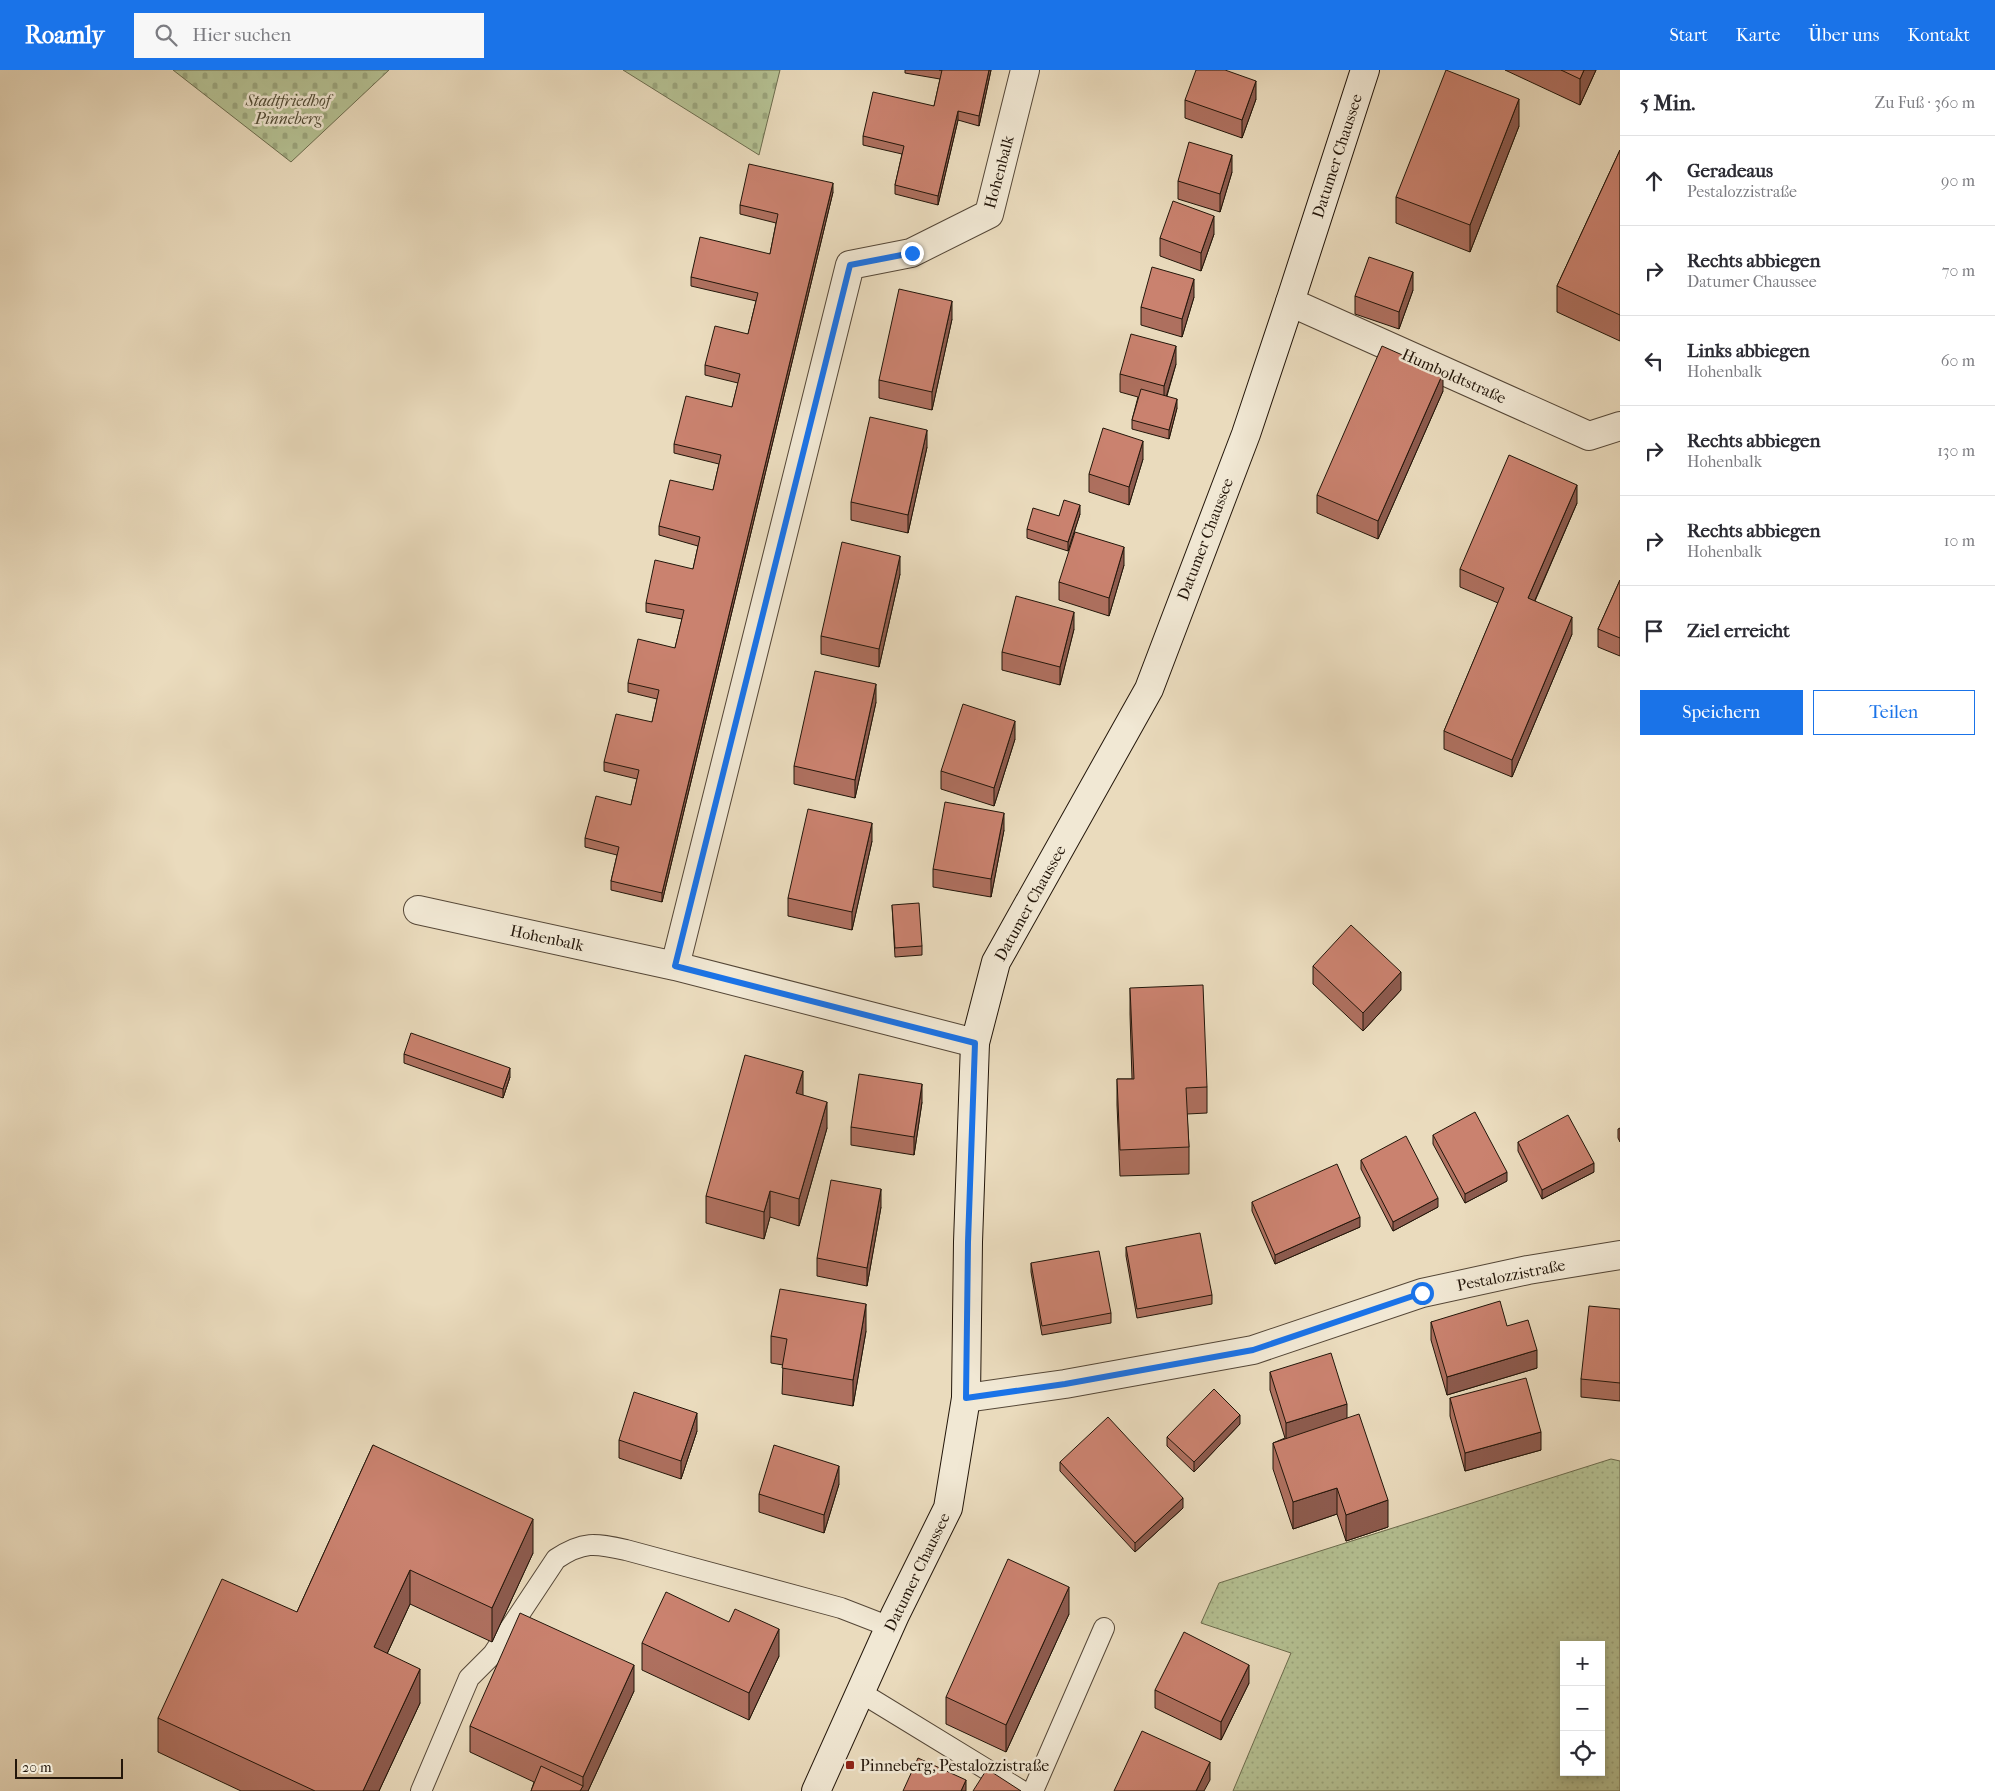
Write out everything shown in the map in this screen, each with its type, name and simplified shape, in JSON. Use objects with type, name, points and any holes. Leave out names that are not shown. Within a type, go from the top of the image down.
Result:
[{"type":"street","name":"Hohenbalk","points":[[675,966],[850,265],[912,253],[989,214],[1025,70]]},
{"type":"street","name":"Datumer Chaussee","points":[[816,1791],[890,1627],[948,1508],[966,1398],[968,1242],[975,1043],[996,962],[1149,689],[1246,434],[1365,70]]},
{"type":"street","name":"Humboldtstraße","points":[[1290,302],[1588,436],[1620,426]]},
{"type":"street","name":"Hohenbalk","points":[[418,910],[675,966],[975,1043]]},
{"type":"street","name":"Pestalozzistraße","points":[[966,1398],[1065,1384],[1253,1350],[1422,1293],[1528,1270],[1620,1255]]},
{"type":"lane","points":[[421,1791],[469,1678],[493,1654],[556,1558],[571,1548],[597,1544],[626,1550],[841,1608],[890,1627]]},
{"type":"lane","points":[[1033,1791],[1104,1628]]},
{"type":"lane","points":[[860,1692],[1022,1791]]},
{"type":"green space","name":"Stadtfriedhof Pinneberg","points":[[173,70],[389,70],[291,162]]},
{"type":"green space","points":[[623,70],[780,70],[759,155]]},
{"type":"green space","points":[[1611,1459],[1620,1461],[1620,1791],[1233,1791],[1291,1653],[1201,1623],[1219,1583]]},
{"type":"building","points":[[942,70],[989,70],[979,116],[958,111],[938,196],[895,185],[904,146],[863,136],[873,92],[934,106]]},
{"type":"building","points":[[1196,70],[1225,70],[1256,81],[1242,120],[1185,100]]},
{"type":"building","points":[[1446,70],[1519,99],[1470,225],[1396,197]]},
{"type":"building","points":[[1561,70],[1584,70],[1580,79]]},
{"type":"building","points":[[1189,142],[1232,155],[1220,194],[1178,181]]},
{"type":"building","points":[[1620,150],[1620,315],[1557,286]]},
{"type":"building","points":[[749,164],[833,183],[662,893],[611,881],[619,847],[585,838],[596,796],[631,805],[639,770],[604,762],[616,714],[652,722],[659,690],[628,683],[638,639],[675,648],[684,610],[646,603],[655,560],[693,569],[700,537],[659,526],[670,480],[713,490],[721,455],[674,444],[686,396],[732,407],[740,374],[705,365],[715,326],[748,334],[758,293],[691,277],[700,237],[770,254],[778,214],[740,205]]},
{"type":"building","points":[[1173,201],[1214,216],[1201,253],[1160,238]]},
{"type":"building","points":[[1369,257],[1413,272],[1399,312],[1355,296]]},
{"type":"building","points":[[1152,267],[1194,279],[1182,319],[1141,307]]},
{"type":"building","points":[[899,289],[952,301],[932,392],[879,380]]},
{"type":"building","points":[[1131,334],[1176,346],[1164,386],[1120,374]]},
{"type":"building","points":[[1382,346],[1443,373],[1378,521],[1317,495]]},
{"type":"building","points":[[1141,389],[1177,399],[1169,430],[1132,420]]},
{"type":"building","points":[[870,417],[927,430],[908,515],[851,502]]},
{"type":"building","points":[[1103,428],[1143,441],[1129,487],[1089,474]]},
{"type":"building","points":[[1509,455],[1577,485],[1528,598],[1572,617],[1512,760],[1444,731],[1504,588],[1460,569]]},
{"type":"building","points":[[1064,500],[1080,505],[1068,542],[1027,529],[1033,508],[1059,516]]},
{"type":"building","points":[[1075,532],[1124,547],[1109,598],[1059,582]]},
{"type":"building","points":[[842,542],[900,556],[879,649],[821,636]]},
{"type":"building","points":[[1620,580],[1620,638],[1598,629]]},
{"type":"building","points":[[1016,596],[1074,612],[1060,667],[1002,652]]},
{"type":"building","points":[[815,671],[876,684],[855,780],[794,766]]},
{"type":"building","points":[[963,704],[1015,721],[994,788],[941,771]]},
{"type":"building","points":[[945,802],[1004,813],[991,879],[933,869]]},
{"type":"building","points":[[808,809],[872,823],[852,912],[788,898]]},
{"type":"building","points":[[919,903],[922,946],[895,948],[892,905]]},
{"type":"building","points":[[1351,925],[1401,972],[1363,1013],[1313,966]]},
{"type":"building","points":[[1203,985],[1207,1087],[1186,1088],[1189,1147],[1120,1150],[1117,1079],[1134,1079],[1130,988]]},
{"type":"building","points":[[411,1033],[510,1068],[503,1089],[404,1054]]},
{"type":"building","points":[[745,1055],[803,1071],[796,1093],[827,1102],[799,1199],[770,1191],[764,1212],[706,1196]]},
{"type":"building","points":[[859,1074],[922,1084],[914,1137],[851,1127]]},
{"type":"building","points":[[1475,1112],[1507,1172],[1465,1194],[1433,1135]]},
{"type":"building","points":[[1568,1115],[1594,1163],[1542,1190],[1518,1142]]},
{"type":"building","points":[[1406,1136],[1438,1198],[1393,1222],[1361,1160]]},
{"type":"building","points":[[1337,1164],[1360,1217],[1275,1255],[1252,1202]]},
{"type":"building","points":[[831,1180],[881,1189],[867,1268],[817,1258]]},
{"type":"building","points":[[1200,1233],[1212,1295],[1137,1309],[1126,1247]]},
{"type":"building","points":[[1099,1251],[1111,1313],[1042,1326],[1031,1263]]},
{"type":"building","points":[[780,1289],[866,1304],[853,1380],[782,1368],[787,1339],[771,1336]]},
{"type":"building","points":[[1500,1301],[1507,1326],[1528,1320],[1537,1350],[1447,1377],[1431,1322]]},
{"type":"building","points":[[1589,1306],[1620,1309],[1620,1383],[1581,1379]]},
{"type":"building","points":[[1331,1353],[1347,1404],[1286,1423],[1270,1372]]},
{"type":"building","points":[[1526,1378],[1541,1432],[1465,1453],[1450,1398]]},
{"type":"building","points":[[1214,1389],[1240,1415],[1194,1462],[1167,1437]]},
{"type":"building","points":[[634,1392],[697,1413],[681,1461],[619,1440]]},
{"type":"building","points":[[1359,1414],[1388,1500],[1346,1515],[1337,1488],[1293,1502],[1273,1443]]},
{"type":"building","points":[[1108,1417],[1183,1498],[1135,1543],[1060,1462]]},
{"type":"building","points":[[373,1445],[533,1519],[492,1608],[410,1570],[374,1647],[420,1669],[363,1791],[315,1791],[158,1718],[222,1579],[297,1612]]},
{"type":"building","points":[[774,1445],[839,1466],[824,1515],[759,1494]]},
{"type":"building","points":[[1008,1559],[1069,1587],[1006,1725],[946,1697]]},
{"type":"building","points":[[666,1592],[729,1622],[735,1609],[779,1629],[749,1693],[642,1643]]},
{"type":"building","points":[[520,1613],[634,1665],[583,1777],[470,1726]]},
{"type":"building","points":[[1184,1632],[1249,1665],[1221,1722],[1155,1690]]},
{"type":"building","points":[[1142,1731],[1210,1762],[1196,1791],[1114,1791]]},
{"type":"building","points":[[918,1758],[966,1780],[961,1791],[903,1791]]},
{"type":"building","points":[[541,1766],[583,1786],[580,1791],[531,1791]]},
{"type":"building","points":[[987,1769],[1021,1791],[973,1791]]},
{"type":"place","name":"Pinneberg, Pestalozzistraße","points":[[850,1765]]},
{"type":"route","points":[[912,253],[850,265],[675,966],[975,1043],[968,1242],[966,1398],[1065,1384],[1253,1350],[1422,1293]]}]
